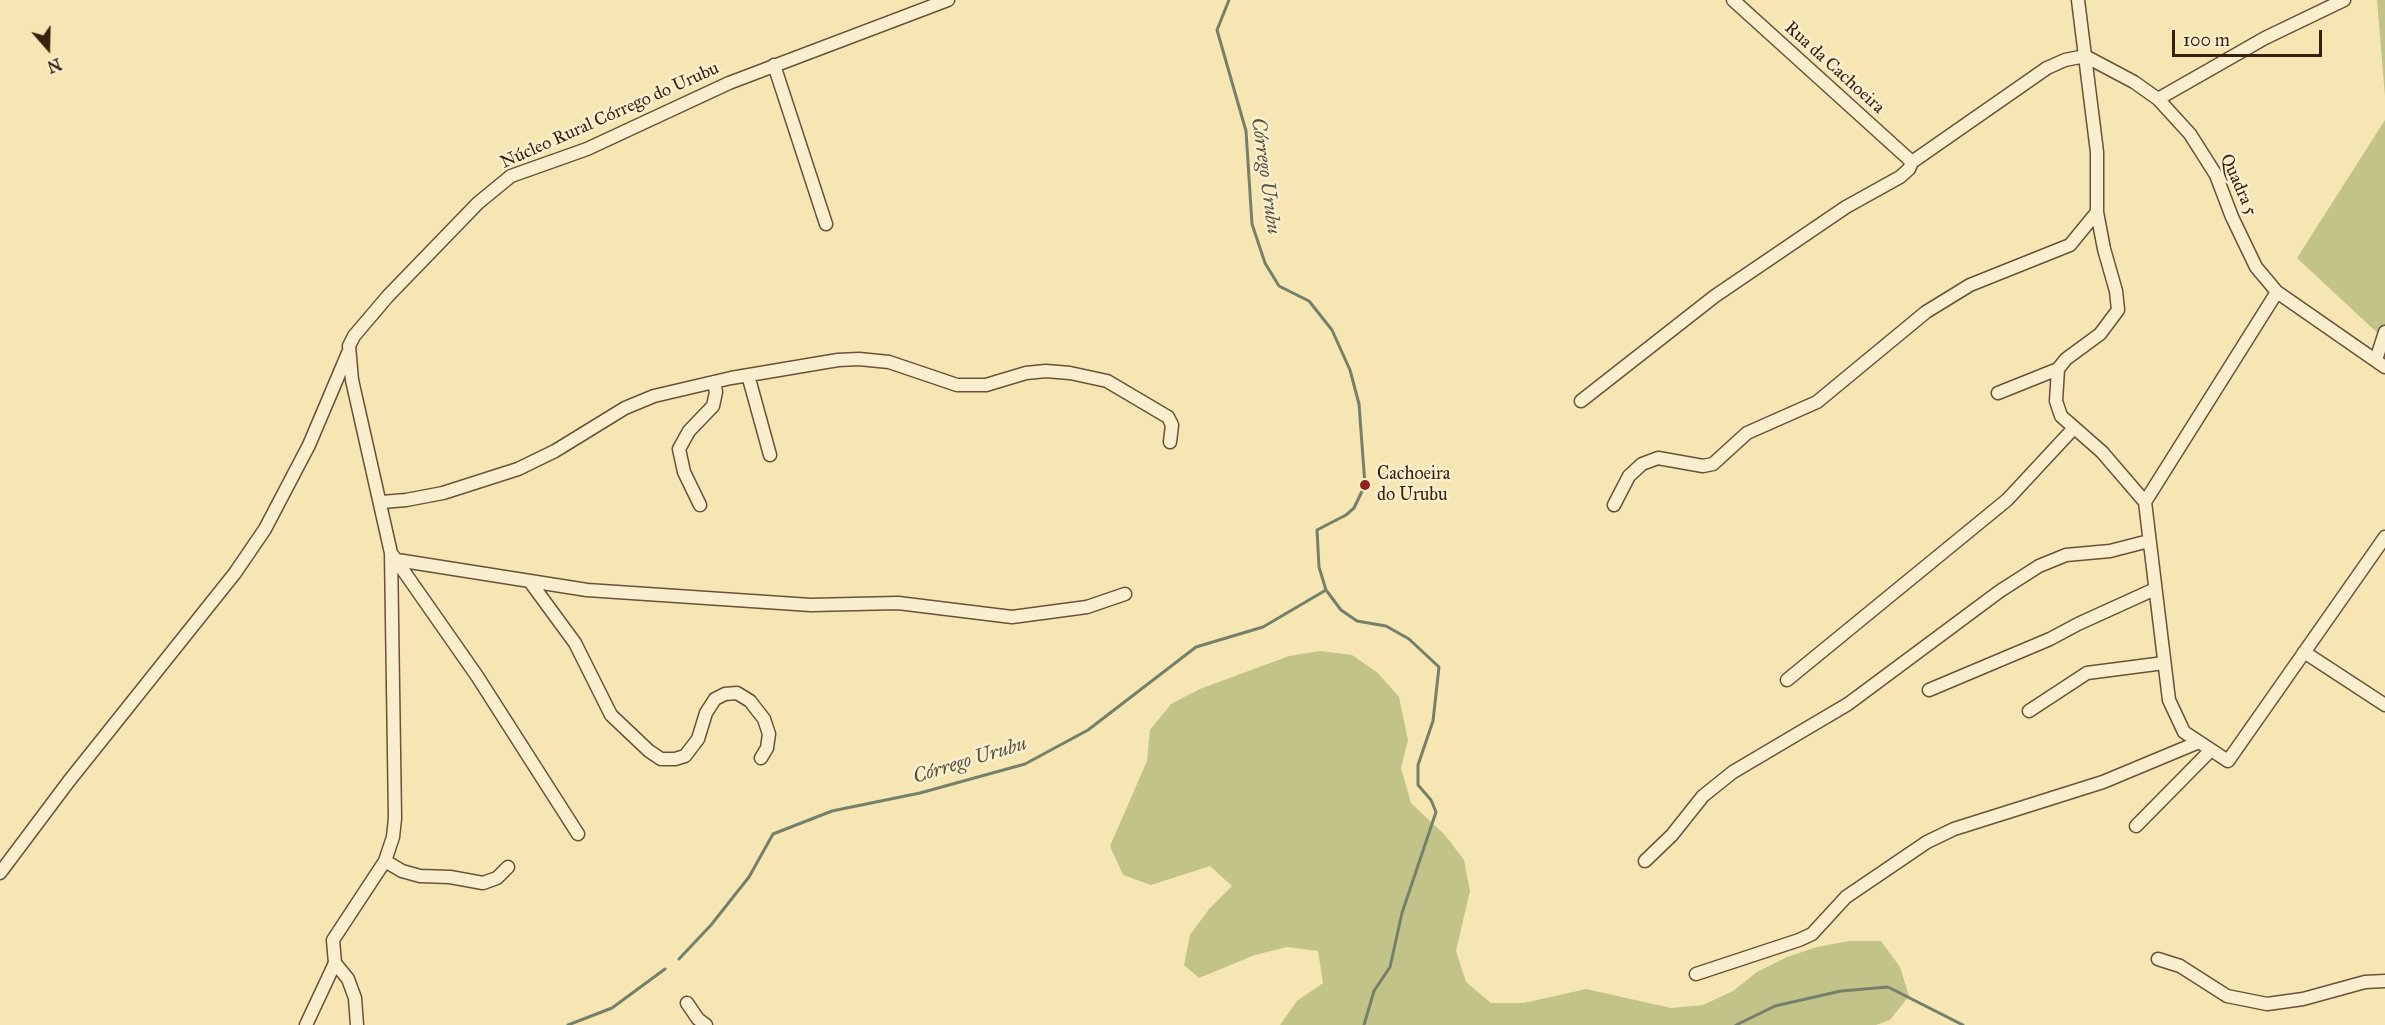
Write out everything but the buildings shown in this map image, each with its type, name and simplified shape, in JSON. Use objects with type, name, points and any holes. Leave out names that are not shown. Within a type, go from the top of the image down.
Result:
[{"type":"street","name":"Núcleo Rural Córrego do Urubu","points":[[0,873],[69,781],[234,573],[265,529],[309,445],[354,336],[388,296],[478,203],[511,176],[587,149],[690,99],[774,65],[948,0]]},
{"type":"street","name":"Rua da Cachoeira","points":[[1733,0],[1912,162]]},
{"type":"street","points":[[1998,393],[2058,369],[2066,359],[2100,334],[2118,310],[2116,291],[2104,249],[2097,212],[2097,152],[2078,0]]},
{"type":"street","points":[[2158,99],[2265,38],[2344,0]]},
{"type":"street","points":[[1581,401],[1714,296],[1846,207],[1900,177],[1909,170],[1912,162],[2047,68],[2064,60],[2085,56]]},
{"type":"street","name":"Quadra 5","points":[[2085,56],[2134,82],[2158,99],[2190,134],[2206,157],[2256,267],[2277,292],[2380,364]]},
{"type":"street","points":[[774,65],[826,224]]},
{"type":"street","points":[[1614,505],[1629,476],[1642,464],[1658,458],[1703,466],[1713,464],[1747,433],[1817,402],[1926,312],[1970,285],[2070,245],[2097,212]]},
{"type":"street","points":[[2145,502],[2277,292]]},
{"type":"street","points":[[2380,364],[2385,332]]},
{"type":"street","points":[[306,1025],[335,963],[333,940],[389,854],[395,818],[394,557],[352,380],[348,352]]},
{"type":"street","points":[[382,502],[406,501],[443,493],[518,469],[555,451],[625,408],[654,396],[748,375],[859,359],[889,362],[957,385],[975,386],[1026,373],[1070,372],[1107,381],[1168,417],[1172,425],[1170,442]]},
{"type":"street","points":[[2058,369],[2056,401],[2061,416],[2073,429],[2102,452],[2145,502],[2172,713],[2184,732],[2228,761],[2385,537]]},
{"type":"street","points":[[748,375],[770,455]]},
{"type":"street","points":[[700,505],[684,472],[679,449],[689,431],[713,406],[716,392],[714,382]]},
{"type":"street","points":[[1787,680],[2014,494],[2073,429]]},
{"type":"street","points":[[1645,861],[1672,835],[1703,796],[1733,772],[1848,704],[2000,591],[2039,566],[2066,555],[2110,551],[2150,541]]},
{"type":"street","points":[[394,557],[531,583],[587,590],[811,605],[898,603],[1012,617],[1087,607],[1125,594]]},
{"type":"street","points":[[394,557],[477,676],[578,834]]},
{"type":"street","points":[[531,583],[575,643],[611,715],[649,751],[661,759],[685,756],[698,739],[706,713],[715,699],[725,694],[737,693],[750,701],[764,719],[769,735],[767,748],[761,758]]},
{"type":"street","points":[[1929,690],[2050,639],[2155,590]]},
{"type":"street","points":[[2304,652],[2385,705]]},
{"type":"street","points":[[2029,711],[2087,674],[2164,663]]},
{"type":"street","points":[[1696,974],[1812,934],[1846,897],[1927,842],[1954,830],[2103,782],[2199,742]]},
{"type":"street","points":[[2136,826],[2211,750]]},
{"type":"street","points":[[385,861],[402,871],[420,876],[450,877],[483,883],[496,878],[507,867]]},
{"type":"street","points":[[2158,958],[2180,966],[2227,996],[2267,1004],[2303,999],[2365,982],[2385,981]]},
{"type":"street","points":[[335,963],[348,979],[355,998],[357,1025]]},
{"type":"street","points":[[687,1003],[698,1019],[706,1025]]},
{"type":"green space","points":[[2377,0],[2385,0],[2385,97]]},
{"type":"green space","points":[[2385,120],[2385,340],[2297,258]]},
{"type":"green space","points":[[1320,651],[1352,655],[1378,673],[1399,697],[1408,740],[1401,768],[1411,803],[1445,835],[1464,860],[1470,891],[1456,951],[1466,982],[1491,1003],[1524,1003],[1586,989],[1671,1008],[1703,1005],[1733,991],[1757,972],[1787,957],[1817,947],[1849,941],[1881,941],[1900,967],[1909,996],[1890,1020],[1876,1025],[1280,1025],[1297,1001],[1323,983],[1318,951],[1287,947],[1255,955],[1199,978],[1184,965],[1190,935],[1209,909],[1232,886],[1210,866],[1151,885],[1123,875],[1110,846],[1147,761],[1150,730],[1171,704],[1200,689],[1289,656]]},
{"type":"waterway","name":"Córrego Urubu","points":[[1229,0],[1217,30],[1246,131],[1252,224],[1265,263],[1279,286],[1309,301],[1332,330],[1350,370],[1359,404],[1365,485],[1354,508],[1346,515],[1317,530],[1319,567],[1326,590],[1341,610],[1357,621],[1386,626],[1409,639],[1439,667],[1433,721],[1418,765],[1418,785],[1431,800],[1436,812],[1402,913],[1390,967],[1374,991],[1364,1025]]},
{"type":"waterway","name":"Córrego Urubu","points":[[679,959],[711,925],[749,877],[773,834],[832,811],[920,793],[1025,764],[1088,730],[1196,647],[1263,627],[1326,590]]},
{"type":"waterway","name":"Córrego Urubu","points":[[568,1025],[612,1008],[665,969]]},
{"type":"waterway","name":"Córrego Urubu","points":[[1736,1025],[1775,1006],[1841,991],[1888,987],[1963,1025]]},
{"type":"place","name":"Cachoeira do Urubu","points":[[1365,485]]}]
